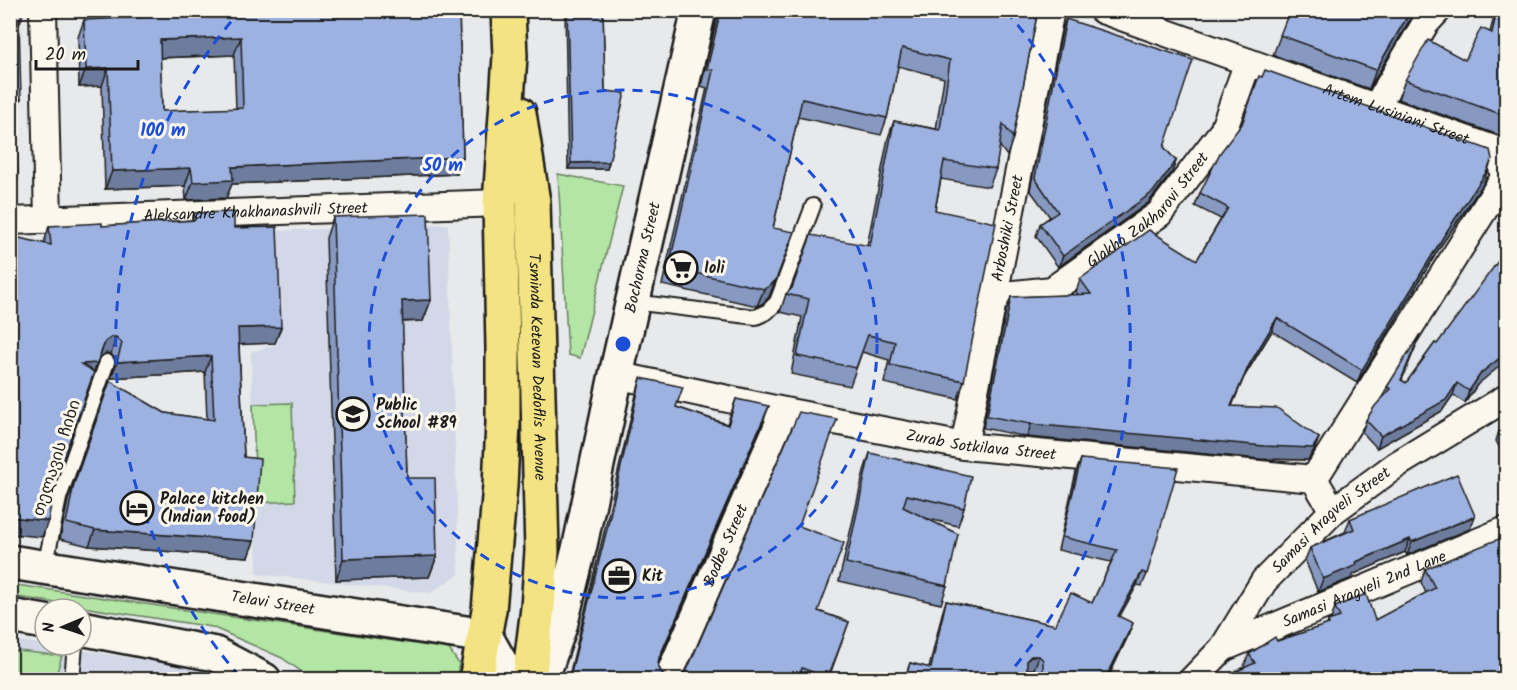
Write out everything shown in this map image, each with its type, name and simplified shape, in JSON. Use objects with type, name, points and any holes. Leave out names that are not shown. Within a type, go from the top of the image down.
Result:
[{"type":"main road","name":"Tsminda Ketevan Dedoflis Avenue","points":[[476,680],[485,636],[494,563],[503,423],[500,203],[510,56],[508,10]]},
{"type":"main road","name":"Tsminda Ketevan Dedoflis Avenue","points":[[510,56],[533,202],[542,551],[529,680]]},
{"type":"street","points":[[43,10],[48,220]]},
{"type":"street","name":"Bochorma Street","points":[[541,680],[563,615],[699,10]]},
{"type":"street","name":"Arboshiki Street","points":[[964,446],[1051,10]]},
{"type":"street","name":"Artem Lusiniani Street","points":[[1102,10],[1499,151],[1504,178],[1314,479]]},
{"type":"street","points":[[1376,107],[1425,24],[1438,10]]},
{"type":"street","name":"Glakho Zakharovi Street","points":[[995,296],[1052,290],[1160,214],[1223,131],[1248,62]]},
{"type":"street","name":"Aleksandre Khakhanashvili Street","points":[[10,221],[500,203]]},
{"type":"street","name":"Zurab Sotkilava Street","points":[[616,375],[964,446],[1314,479]]},
{"type":"street","name":"Samasi Aragveli Street","points":[[1192,680],[1223,648],[1264,581],[1333,511],[1396,465],[1506,398]]},
{"type":"street","name":"Bodbe Street","points":[[667,680],[784,411]]},
{"type":"street","points":[[1314,479],[1333,511]]},
{"type":"street","name":"Samasi Aragveli 2nd Lane","points":[[1223,648],[1506,530]]},
{"type":"street","name":"Telavi Street","points":[[10,562],[485,636]]},
{"type":"street","points":[[10,616],[33,620]]},
{"type":"street","points":[[93,630],[215,654],[264,680]]},
{"type":"street","points":[[485,636],[510,680]]},
{"type":"lane","points":[[633,302],[756,316],[767,312],[777,302],[813,206]]},
{"type":"lane","name":"თელავის ჩიხი","points":[[45,567],[59,498],[107,362]]},
{"type":"lane","points":[[72,680],[74,657]]},
{"type":"shaded area","name":"Public School #89","points":[[448,224],[459,574],[430,593],[257,574],[251,352],[277,344],[274,231]]},
{"type":"shaded area","points":[[10,639],[33,643],[33,657],[93,657],[93,652],[182,666],[217,679],[11,679]]},
{"type":"green space","points":[[558,174],[623,186],[580,358],[568,355]]},
{"type":"green space","points":[[292,403],[295,501],[256,503],[253,404]]},
{"type":"green space","points":[[10,584],[449,649],[459,664],[456,679],[312,679],[282,658],[212,627],[93,609],[93,597],[33,597],[33,599],[11,596]]},
{"type":"green space","points":[[10,650],[33,653],[33,657],[62,657],[57,679],[31,679],[11,670]]},
{"type":"building","points":[[10,10],[22,10],[22,17],[19,18],[21,99],[15,99],[18,177],[10,177]]},
{"type":"building","points":[[147,10],[459,10],[463,157],[232,167],[233,180],[193,182],[191,168],[112,171],[108,68],[86,69],[84,20],[147,17]],"holes":[[[241,37],[243,108],[162,111],[160,40]]]},
{"type":"building","points":[[567,10],[603,10],[605,91],[625,93],[609,162],[571,163]]},
{"type":"building","points":[[721,10],[1038,10],[1013,138],[1003,124],[996,169],[944,161],[935,210],[996,223],[964,381],[890,365],[895,342],[868,335],[856,368],[797,356],[809,299],[786,294],[792,288],[811,235],[870,246],[894,121],[940,130],[950,60],[902,48],[887,118],[802,99],[773,228],[794,232],[776,280],[768,287],[764,289],[669,267],[713,70],[707,69]]},
{"type":"building","points":[[1290,10],[1411,10],[1376,70],[1280,35]]},
{"type":"building","points":[[1497,10],[1506,10],[1506,116],[1405,80],[1428,40],[1465,60],[1481,28],[1492,33]]},
{"type":"building","points":[[1066,19],[1193,60],[1164,147],[1176,161],[1153,192],[1063,256],[1040,224],[1058,212],[1035,178]]},
{"type":"building","points":[[1265,70],[1490,150],[1492,159],[1487,171],[1445,234],[1362,370],[1277,318],[1249,365],[1231,406],[1277,408],[1319,438],[1313,448],[1264,446],[1031,424],[987,416],[1011,297],[1091,294],[1080,279],[1149,230],[1197,260],[1228,208],[1200,193],[1220,153],[1242,124],[1259,76],[1262,77]]},
{"type":"building","points":[[234,212],[234,228],[277,227],[281,327],[238,328],[244,457],[260,459],[254,541],[95,530],[66,523],[74,484],[110,381],[165,413],[214,420],[211,356],[117,362],[122,343],[116,337],[105,342],[97,363],[81,364],[94,372],[56,479],[48,521],[10,517],[10,236],[51,245],[49,226],[102,223],[102,226],[195,220],[194,213]]},
{"type":"building","points":[[428,214],[431,300],[402,301],[407,478],[435,478],[437,556],[343,559],[333,217]]},
{"type":"building","points":[[1504,253],[1506,256],[1506,353],[1481,373],[1469,391],[1457,383],[1446,400],[1381,436],[1366,420],[1391,389],[1387,387],[1420,334],[1401,380],[1406,383]]},
{"type":"building","points":[[641,378],[683,387],[676,407],[728,425],[736,399],[769,406],[659,658],[658,665],[667,678],[674,679],[687,670],[799,412],[837,419],[799,526],[844,543],[818,611],[849,622],[828,678],[802,668],[798,680],[569,680],[607,529]]},
{"type":"building","points":[[1506,425],[1506,439],[1500,428]]},
{"type":"building","points":[[870,453],[971,476],[964,508],[907,495],[903,507],[958,534],[947,586],[846,563]]},
{"type":"building","points":[[1081,459],[1178,468],[1147,574],[1142,572],[1118,616],[1133,623],[1105,680],[905,680],[910,663],[931,668],[946,601],[1055,625],[1071,593],[1092,603],[1117,550],[1062,537]],"holes":[[[1031,656],[1039,656],[1043,660],[1043,671],[1039,675],[1031,675],[1027,671],[1027,660]]]},
{"type":"building","points":[[1457,474],[1475,516],[1412,542],[1410,539],[1323,579],[1310,548],[1354,529],[1350,519]]},
{"type":"building","points":[[1506,536],[1506,680],[1502,680],[1499,675],[1490,680],[1217,680],[1255,663],[1249,654],[1275,637],[1277,641],[1329,624],[1328,621],[1340,617],[1335,607],[1366,594],[1375,620],[1435,588],[1425,569]]},
{"type":"building","points":[[864,671],[887,680],[861,680]]},
{"type":"place","name":"Ioli","points":[[681,268]]},
{"type":"place","name":"Public School #89","points":[[353,414]]},
{"type":"place","name":"Palace kitchen (Indian food)","points":[[137,508]]},
{"type":"place","name":"Kit","points":[[619,576]]}]
